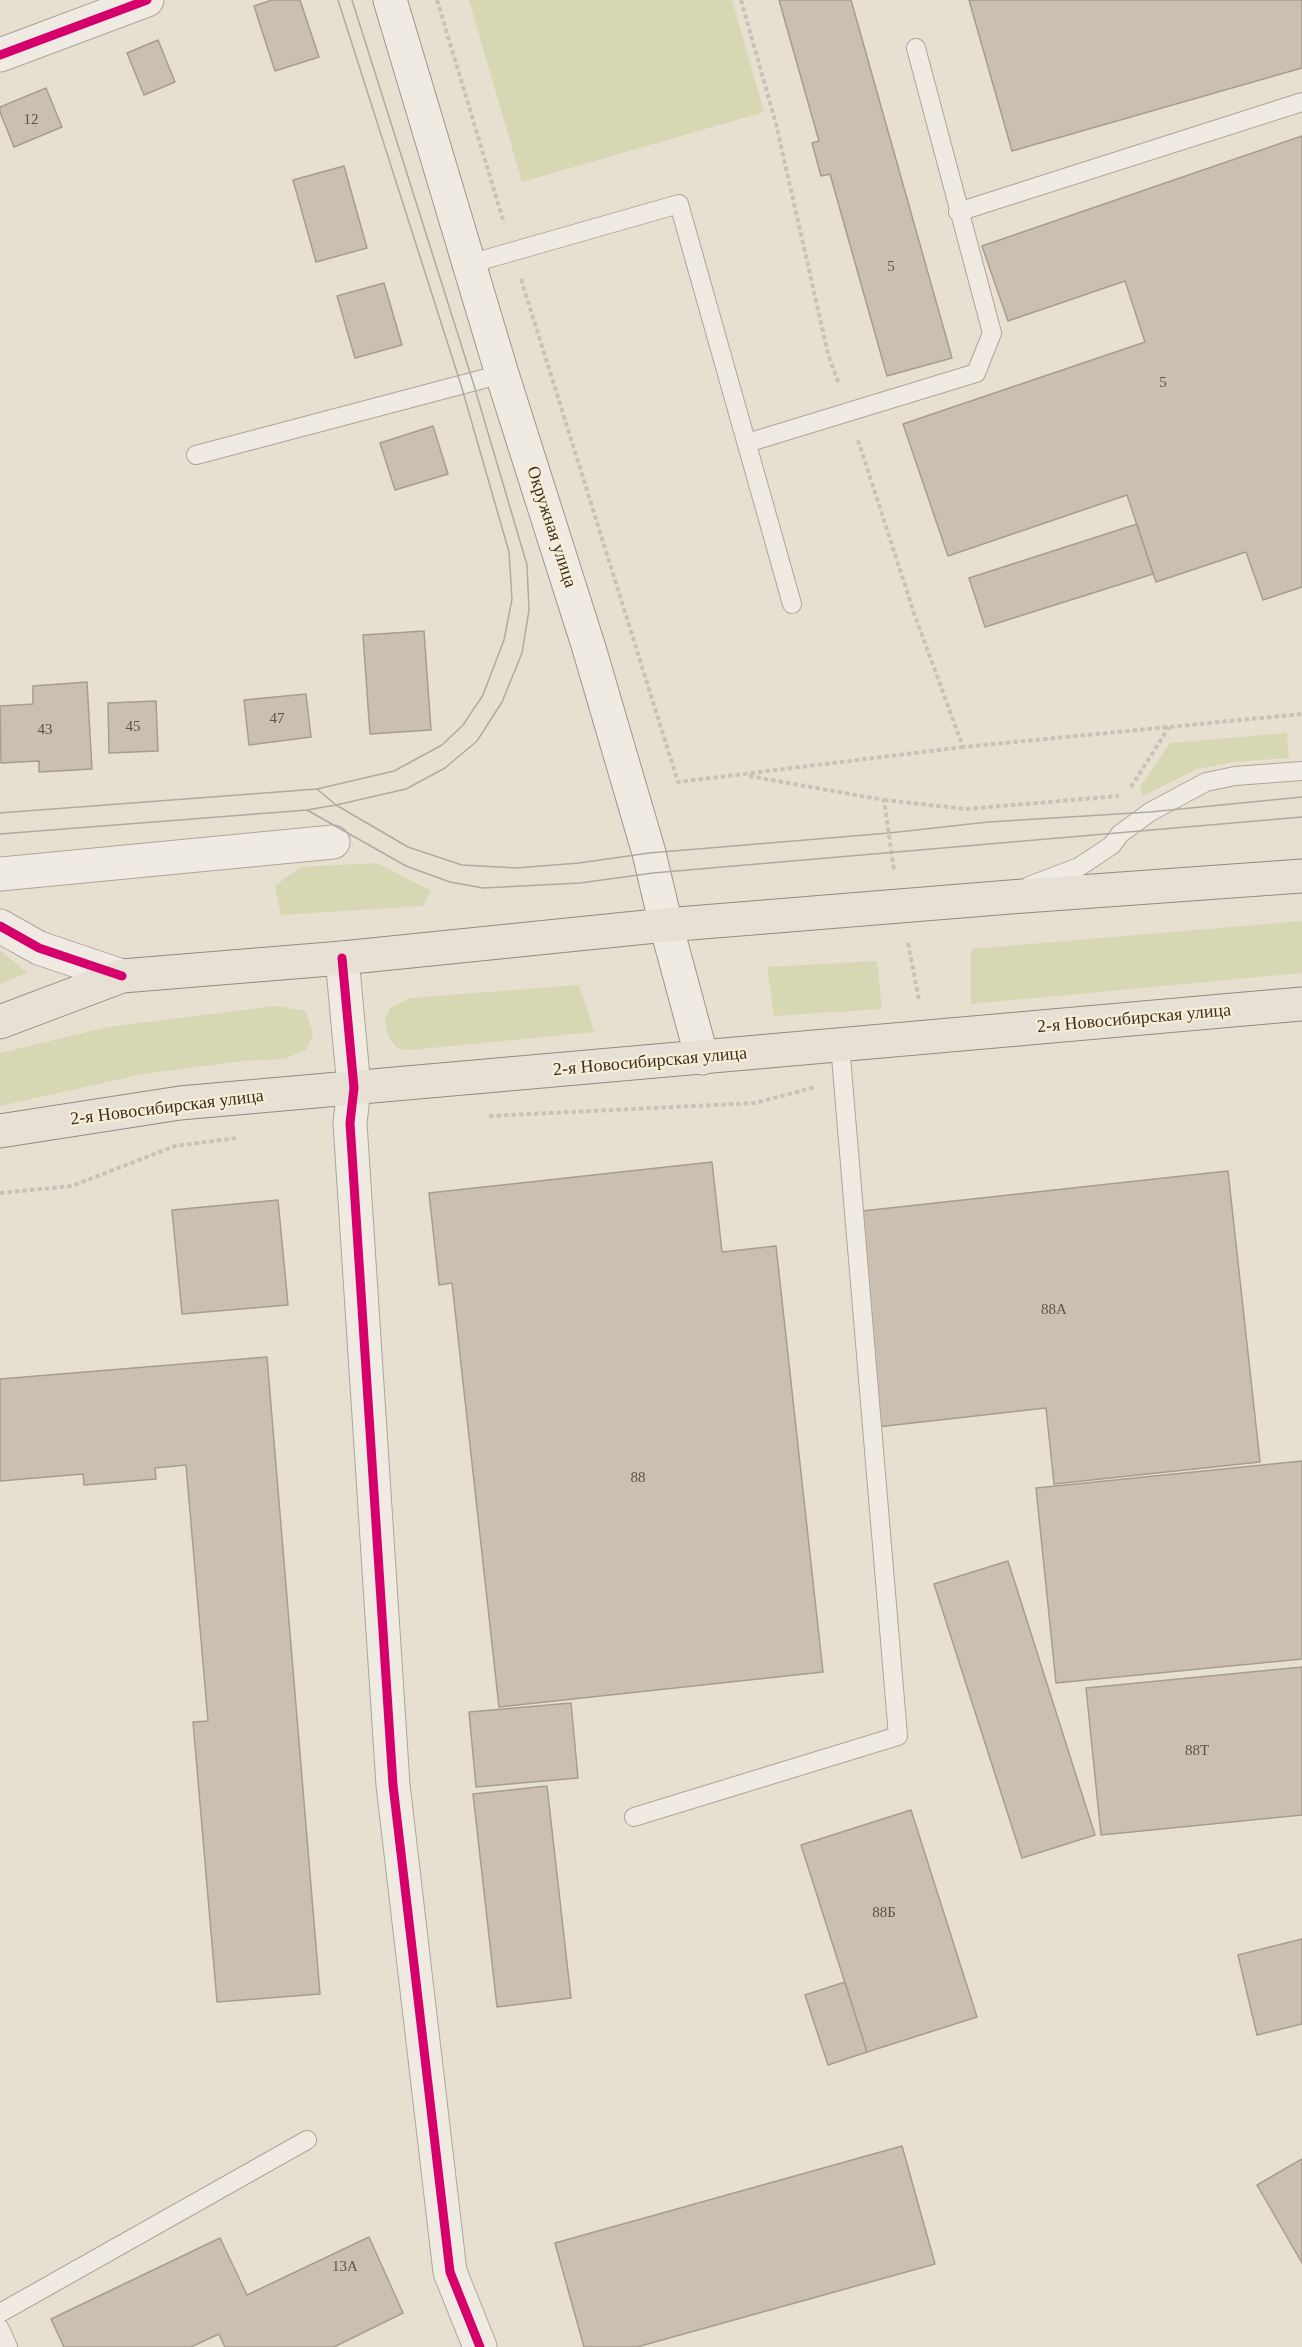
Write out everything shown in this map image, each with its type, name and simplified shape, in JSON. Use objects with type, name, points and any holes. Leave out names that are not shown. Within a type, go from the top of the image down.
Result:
[{"type":"main road","points":[[0,1022],[122,976],[342,958],[666,925],[1302,876]]},
{"type":"main road","name":"2-я Новосибирская улица","points":[[0,1131],[180,1103],[1302,1004]]},
{"type":"street","points":[[0,55],[147,0]]},
{"type":"street","name":"Окружная улица","points":[[390,0],[502,374],[572,592],[649,853],[702,1058]]},
{"type":"street","points":[[0,874],[333,842]]},
{"type":"street","points":[[0,926],[39,948],[122,976]]},
{"type":"street","points":[[342,958],[354,1088],[350,1123],[393,1785],[450,2272],[480,2347]]},
{"type":"lane","points":[[747,443],[976,373],[992,333],[916,48]]},
{"type":"lane","points":[[958,212],[1302,102]]},
{"type":"lane","points":[[469,264],[679,204],[792,604]]},
{"type":"lane","points":[[196,455],[502,374]]},
{"type":"lane","points":[[1010,897],[1031,885],[1079,867],[1112,845],[1120,834],[1150,812],[1206,782],[1228,777],[1302,771]]},
{"type":"lane","points":[[634,1817],[898,1736],[840,1045]]},
{"type":"lane","points":[[0,2313],[307,2140]]},
{"type":"lane","points":[[0,2329],[8,2347]]},
{"type":"path","points":[[437,0],[512,251],[678,783],[963,747]]},
{"type":"path","points":[[1020,741],[1302,714]]},
{"type":"path","points":[[884,800],[966,809],[1126,795],[1169,727]]},
{"type":"path","points":[[481,1116],[755,1103],[842,1079]]},
{"type":"path","points":[[0,1193],[72,1186],[175,1146],[244,1137]]},
{"type":"green space","points":[[469,0],[732,0],[764,112],[522,182]]},
{"type":"green space","points":[[1287,733],[1289,758],[1234,762],[1197,769],[1143,796],[1140,787],[1170,743]]},
{"type":"green space","points":[[377,863],[431,891],[423,906],[281,915],[275,886],[300,867]]},
{"type":"green space","points":[[1302,921],[1302,973],[971,1004],[971,949]]},
{"type":"green space","points":[[0,950],[27,973],[0,984]]},
{"type":"green space","points":[[877,961],[882,1009],[774,1016],[767,967]]},
{"type":"green space","points":[[579,985],[594,1032],[411,1050],[398,1049],[389,1038],[385,1021],[390,1008],[410,998]]},
{"type":"green space","points":[[276,1006],[306,1011],[313,1035],[306,1050],[284,1059],[243,1061],[143,1074],[0,1106],[0,1053],[108,1027]]},
{"type":"building","points":[[272,0],[300,0],[319,57],[275,71],[254,6]]},
{"type":"building","points":[[779,0],[851,0],[952,358],[887,376],[830,174],[821,176],[812,143],[819,141]]},
{"type":"building","points":[[969,0],[1302,0],[1302,68],[1012,151]]},
{"type":"building","points":[[158,40],[175,82],[144,95],[127,53]]},
{"type":"building","points":[[46,88],[62,127],[14,147],[0,107]]},
{"type":"building","points":[[1302,136],[1302,587],[1263,600],[1246,552],[1156,582],[1127,495],[948,556],[903,424],[1145,342],[1125,281],[1008,321],[982,246]]},
{"type":"building","points":[[344,166],[367,248],[316,262],[293,180]]},
{"type":"building","points":[[384,283],[402,345],[355,358],[337,296]]},
{"type":"building","points":[[433,426],[448,474],[395,490],[380,443]]},
{"type":"building","points":[[1137,524],[1153,574],[985,627],[969,578]]},
{"type":"building","points":[[424,631],[431,730],[370,734],[363,635]]},
{"type":"building","points":[[87,682],[92,769],[39,772],[39,761],[1,763],[0,706],[33,704],[33,686]]},
{"type":"building","points":[[306,694],[311,737],[249,745],[244,700]]},
{"type":"building","points":[[156,701],[158,751],[109,753],[108,703]]},
{"type":"building","points":[[712,1162],[722,1252],[776,1246],[823,1672],[499,1707],[452,1283],[439,1285],[429,1193]]},
{"type":"building","points":[[1228,1171],[1260,1462],[1054,1484],[1046,1408],[877,1427],[853,1212]]},
{"type":"building","points":[[278,1200],[288,1305],[182,1314],[172,1210]]},
{"type":"building","points":[[267,1357],[320,1994],[217,2002],[193,1722],[208,1721],[186,1465],[155,1468],[156,1479],[84,1485],[83,1474],[0,1481],[0,1379]]},
{"type":"building","points":[[1302,1461],[1302,1659],[1056,1683],[1036,1488]]},
{"type":"building","points":[[1008,1561],[1095,1835],[1022,1858],[934,1584]]},
{"type":"building","points":[[1302,1667],[1302,1815],[1101,1835],[1086,1688]]},
{"type":"building","points":[[571,1703],[578,1778],[476,1787],[469,1712]]},
{"type":"building","points":[[547,1786],[571,1998],[497,2007],[473,1794]]},
{"type":"building","points":[[911,1810],[977,2017],[867,2052],[801,1845]]},
{"type":"building","points":[[1302,1939],[1302,2024],[1257,2035],[1238,1955]]},
{"type":"building","points":[[845,1982],[867,2052],[828,2065],[805,1995]]},
{"type":"building","points":[[902,2146],[935,2264],[637,2347],[584,2347],[555,2243]]},
{"type":"building","points":[[1302,2159],[1302,2263],[1257,2185]]},
{"type":"building","points":[[369,2237],[403,2313],[334,2347],[225,2347],[219,2334],[191,2347],[64,2347],[51,2319],[220,2238],[247,2295]]},
{"type":"tram line","points":[[0,813],[317,789],[394,771],[442,745],[463,725],[483,695],[504,640],[512,599],[509,552],[461,385],[338,0]]},
{"type":"tram line","points":[[0,834],[307,810],[406,789],[445,768],[477,741],[502,702],[522,653],[529,610],[527,565],[473,382],[352,0]]},
{"type":"tram line","points":[[317,789],[336,805],[408,847],[462,865],[516,868],[579,863],[649,853],[889,833],[988,822],[1150,812],[1302,797]]},
{"type":"tram line","points":[[307,810],[406,866],[450,882],[483,888],[580,883],[653,873],[1302,817]]},
{"type":"cycle path","points":[[0,55],[147,0]]},
{"type":"cycle path","points":[[0,926],[39,948],[122,976]]},
{"type":"cycle path","points":[[342,958],[354,1088],[350,1123],[393,1785],[450,2272],[480,2347]]}]
